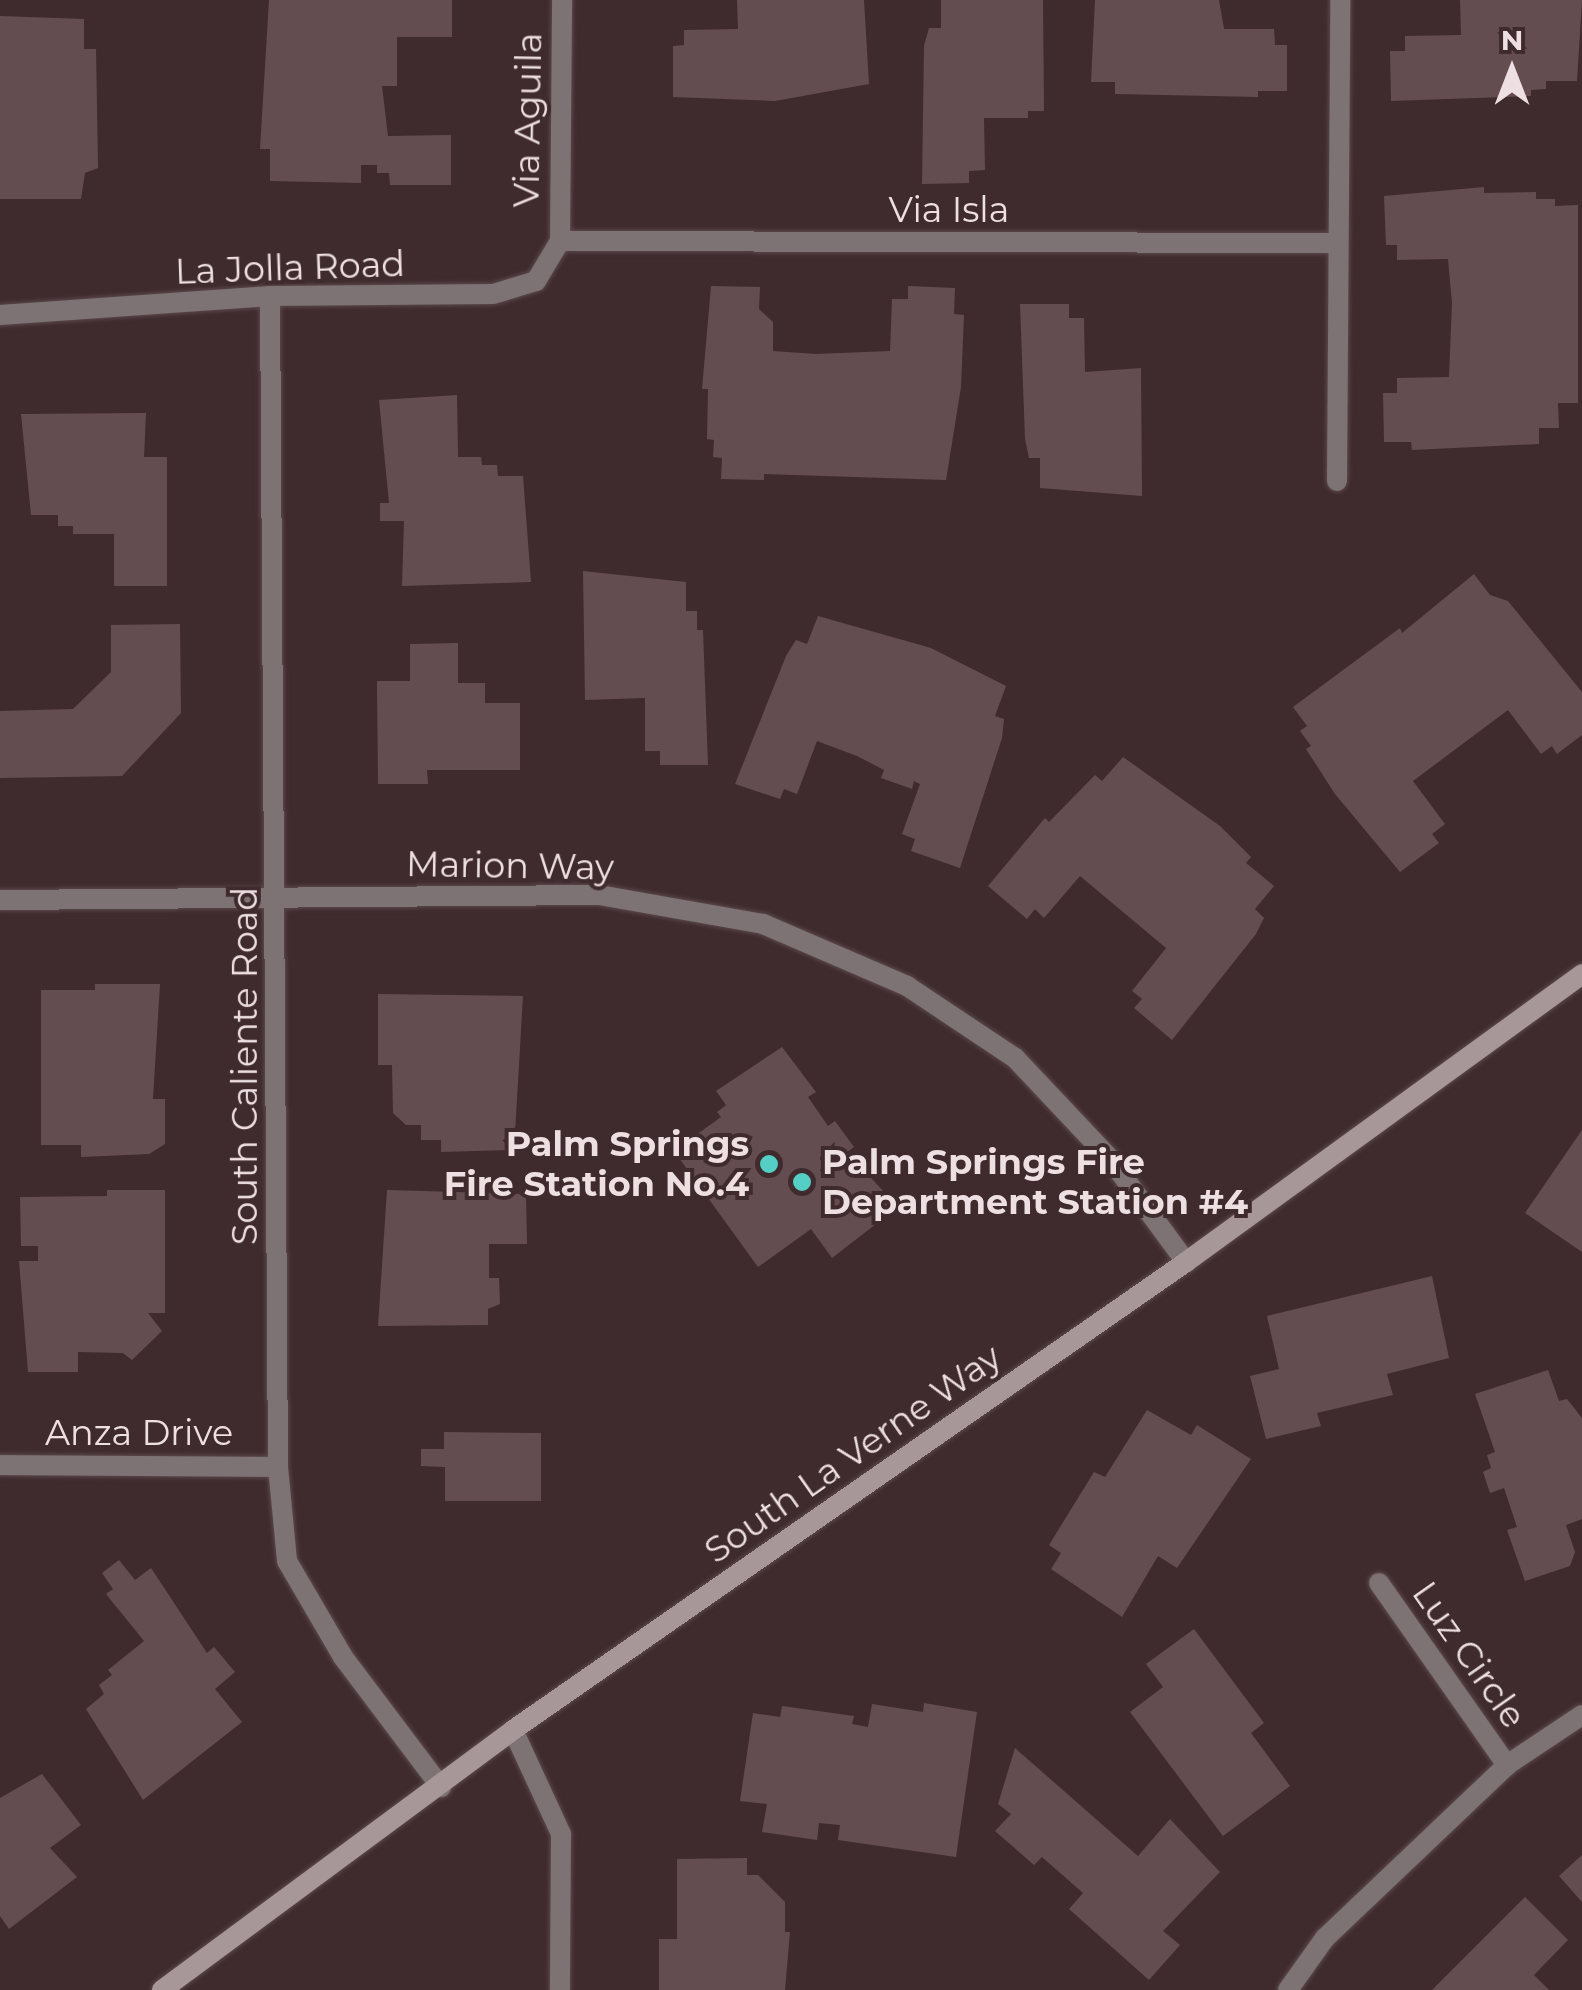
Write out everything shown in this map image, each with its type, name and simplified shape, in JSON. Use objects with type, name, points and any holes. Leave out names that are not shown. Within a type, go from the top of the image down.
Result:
[{"type":"street","name":"Via Aguila","points":[[560,241],[562,0]]},
{"type":"street","points":[[1337,482],[1340,0]]},
{"type":"street","name":"Via Isla","points":[[560,241],[1338,243]]},
{"type":"street","name":"La Jolla Road","points":[[0,315],[270,296],[493,294],[536,281],[560,241]]},
{"type":"street","name":"South Caliente Road","points":[[270,296],[278,900],[278,1467],[287,1561],[343,1657],[441,1787]]},
{"type":"street","name":"Marion Way","points":[[0,900],[599,894],[763,924],[907,986],[1016,1058],[1112,1160],[1186,1262]]},
{"type":"street","name":"South La Verne Way","points":[[162,1990],[513,1730],[1186,1262],[1582,974]]},
{"type":"street","name":"Anza Drive","points":[[0,1465],[278,1467]]},
{"type":"street","name":"Luz Circle","points":[[1379,1584],[1507,1765]]},
{"type":"street","points":[[1288,1990],[1325,1938],[1507,1765],[1582,1715]]},
{"type":"street","points":[[513,1730],[560,1834],[560,1990]]},
{"type":"building","points":[[269,0],[452,0],[452,37],[397,37],[397,86],[382,86],[388,136],[451,135],[451,185],[390,185],[389,173],[377,173],[377,165],[361,165],[361,183],[270,181],[270,149],[260,149]]},
{"type":"building","points":[[737,0],[864,0],[869,84],[775,101],[673,97],[673,46],[684,45],[684,30],[738,29]]},
{"type":"building","points":[[941,0],[1043,0],[1044,111],[1028,111],[1028,118],[984,118],[985,170],[969,171],[969,183],[922,184],[924,46],[929,28],[941,28]]},
{"type":"building","points":[[1095,0],[1219,0],[1224,29],[1274,29],[1275,45],[1287,45],[1287,91],[1258,91],[1258,97],[1115,94],[1115,82],[1091,82]]},
{"type":"building","points":[[1460,0],[1582,0],[1577,81],[1546,81],[1546,89],[1531,90],[1531,96],[1391,101],[1390,51],[1405,51],[1405,36],[1461,35]]},
{"type":"building","points":[[0,16],[84,19],[84,49],[96,49],[98,168],[85,173],[81,199],[0,199]]},
{"type":"building","points":[[1484,187],[1484,193],[1536,192],[1536,199],[1555,199],[1555,206],[1578,205],[1578,403],[1558,403],[1559,428],[1539,428],[1539,444],[1412,450],[1411,442],[1384,442],[1383,393],[1397,393],[1397,378],[1449,377],[1452,303],[1448,259],[1397,260],[1397,245],[1386,245],[1384,196]]},
{"type":"building","points":[[711,286],[760,287],[759,309],[773,322],[773,351],[816,354],[890,351],[892,299],[908,299],[908,286],[955,288],[954,314],[964,315],[961,387],[946,480],[764,474],[764,480],[721,479],[722,458],[713,457],[714,440],[707,439],[708,389],[702,389]]},
{"type":"building","points":[[1020,304],[1069,304],[1069,318],[1084,318],[1085,372],[1141,368],[1142,496],[1040,488],[1040,458],[1029,458],[1025,439]]},
{"type":"building","points":[[457,395],[458,457],[481,457],[482,465],[497,465],[498,476],[523,476],[531,582],[402,586],[404,521],[380,521],[380,503],[389,503],[379,400]]},
{"type":"building","points":[[146,413],[144,457],[167,457],[167,586],[114,586],[114,534],[73,534],[73,526],[58,526],[58,515],[31,515],[21,414]]},
{"type":"building","points":[[583,571],[686,582],[686,611],[697,611],[697,630],[703,630],[708,765],[660,765],[660,751],[645,751],[645,698],[585,700]]},
{"type":"building","points":[[1474,574],[1490,595],[1508,601],[1582,692],[1582,735],[1557,754],[1552,746],[1541,754],[1508,710],[1413,781],[1445,824],[1432,834],[1439,843],[1400,872],[1335,794],[1306,749],[1311,746],[1300,731],[1307,726],[1293,707],[1400,628],[1402,633]]},
{"type":"building","points":[[818,616],[931,648],[1006,686],[995,716],[1004,719],[1002,738],[960,868],[911,851],[915,839],[902,834],[920,784],[914,781],[912,789],[881,778],[884,770],[817,741],[797,794],[784,789],[780,799],[735,784],[786,656],[796,640],[807,644]]},
{"type":"building","points":[[180,624],[181,713],[122,776],[0,778],[0,711],[73,709],[111,672],[111,625]]},
{"type":"building","points":[[458,643],[458,683],[485,683],[485,703],[520,703],[520,770],[427,770],[428,784],[378,784],[377,681],[410,681],[410,644]]},
{"type":"building","points":[[1123,757],[1220,826],[1251,857],[1246,863],[1274,886],[1255,909],[1264,918],[1256,934],[1172,1040],[1134,1008],[1142,999],[1132,991],[1166,948],[1080,876],[1044,918],[1035,909],[1027,919],[988,886],[1045,818],[1049,822],[1095,775],[1102,781]]},
{"type":"building","points":[[95,984],[160,984],[153,1099],[165,1099],[165,1144],[149,1154],[81,1157],[81,1145],[41,1145],[41,990],[95,990]]},
{"type":"building","points":[[378,994],[523,996],[514,1150],[441,1152],[441,1140],[421,1140],[421,1125],[406,1125],[393,1113],[392,1065],[378,1065]]},
{"type":"building","name":"Palm Springs Fire Station No.4","points":[[782,1047],[816,1092],[808,1097],[828,1126],[835,1121],[854,1147],[847,1152],[898,1207],[832,1258],[811,1229],[758,1267],[674,1151],[721,1117],[717,1112],[726,1105],[716,1091]]},
{"type":"building","points":[[1582,1130],[1582,1252],[1525,1213]]},
{"type":"building","points":[[107,1190],[165,1190],[165,1313],[148,1313],[162,1331],[132,1360],[123,1353],[78,1352],[78,1372],[28,1372],[19,1261],[38,1261],[38,1246],[21,1246],[20,1197],[107,1196]]},
{"type":"building","points":[[387,1190],[526,1194],[527,1244],[489,1244],[489,1278],[499,1278],[500,1304],[488,1309],[488,1325],[378,1326]]},
{"type":"building","points":[[1432,1276],[1449,1358],[1387,1374],[1393,1395],[1317,1413],[1321,1426],[1266,1439],[1250,1376],[1279,1369],[1267,1316]]},
{"type":"building","points":[[1548,1370],[1559,1401],[1567,1399],[1582,1418],[1582,1519],[1566,1525],[1575,1552],[1570,1566],[1525,1581],[1507,1530],[1517,1527],[1504,1488],[1490,1493],[1483,1472],[1491,1468],[1487,1455],[1495,1452],[1475,1394]]},
{"type":"building","points":[[1147,1410],[1191,1435],[1197,1425],[1251,1459],[1177,1568],[1158,1556],[1122,1617],[1051,1569],[1061,1553],[1049,1545],[1094,1472],[1105,1477]]},
{"type":"building","points":[[444,1432],[541,1433],[541,1501],[445,1501],[445,1467],[421,1466],[421,1449],[444,1449]]},
{"type":"building","points":[[119,1560],[135,1580],[151,1568],[207,1653],[214,1647],[235,1672],[215,1689],[242,1722],[143,1800],[86,1709],[104,1694],[99,1685],[112,1675],[108,1670],[144,1641],[106,1594],[113,1589],[102,1573]]},
{"type":"building","points":[[1194,1629],[1264,1723],[1251,1733],[1290,1786],[1223,1836],[1130,1712],[1163,1687],[1146,1664]]},
{"type":"building","points":[[924,1703],[977,1712],[956,1857],[838,1840],[840,1825],[819,1823],[817,1840],[762,1832],[767,1804],[740,1801],[753,1713],[780,1717],[782,1706],[854,1716],[852,1724],[868,1727],[872,1704],[923,1712]]},
{"type":"building","points":[[1015,1748],[1138,1856],[1170,1819],[1220,1872],[1163,1931],[1180,1945],[1149,1980],[1069,1909],[1083,1893],[1042,1857],[1034,1865],[995,1831],[1011,1814],[998,1804]]},
{"type":"building","points":[[42,1774],[81,1825],[50,1848],[77,1877],[9,1929],[0,1916],[0,1798]]},
{"type":"building","points":[[1582,1855],[1582,1902],[1559,1876]]},
{"type":"building","points":[[747,1858],[747,1875],[758,1875],[785,1902],[785,1932],[790,1932],[785,1990],[659,1990],[659,1939],[677,1939],[677,1859]]},
{"type":"building","points":[[1525,1897],[1568,1940],[1534,1975],[1549,1990],[1432,1990]]},
{"type":"place","name":"Palm Springs Fire Station No.4","points":[[769,1164]]},
{"type":"place","name":"Palm Springs Fire Department Station #4","points":[[802,1182]]}]
